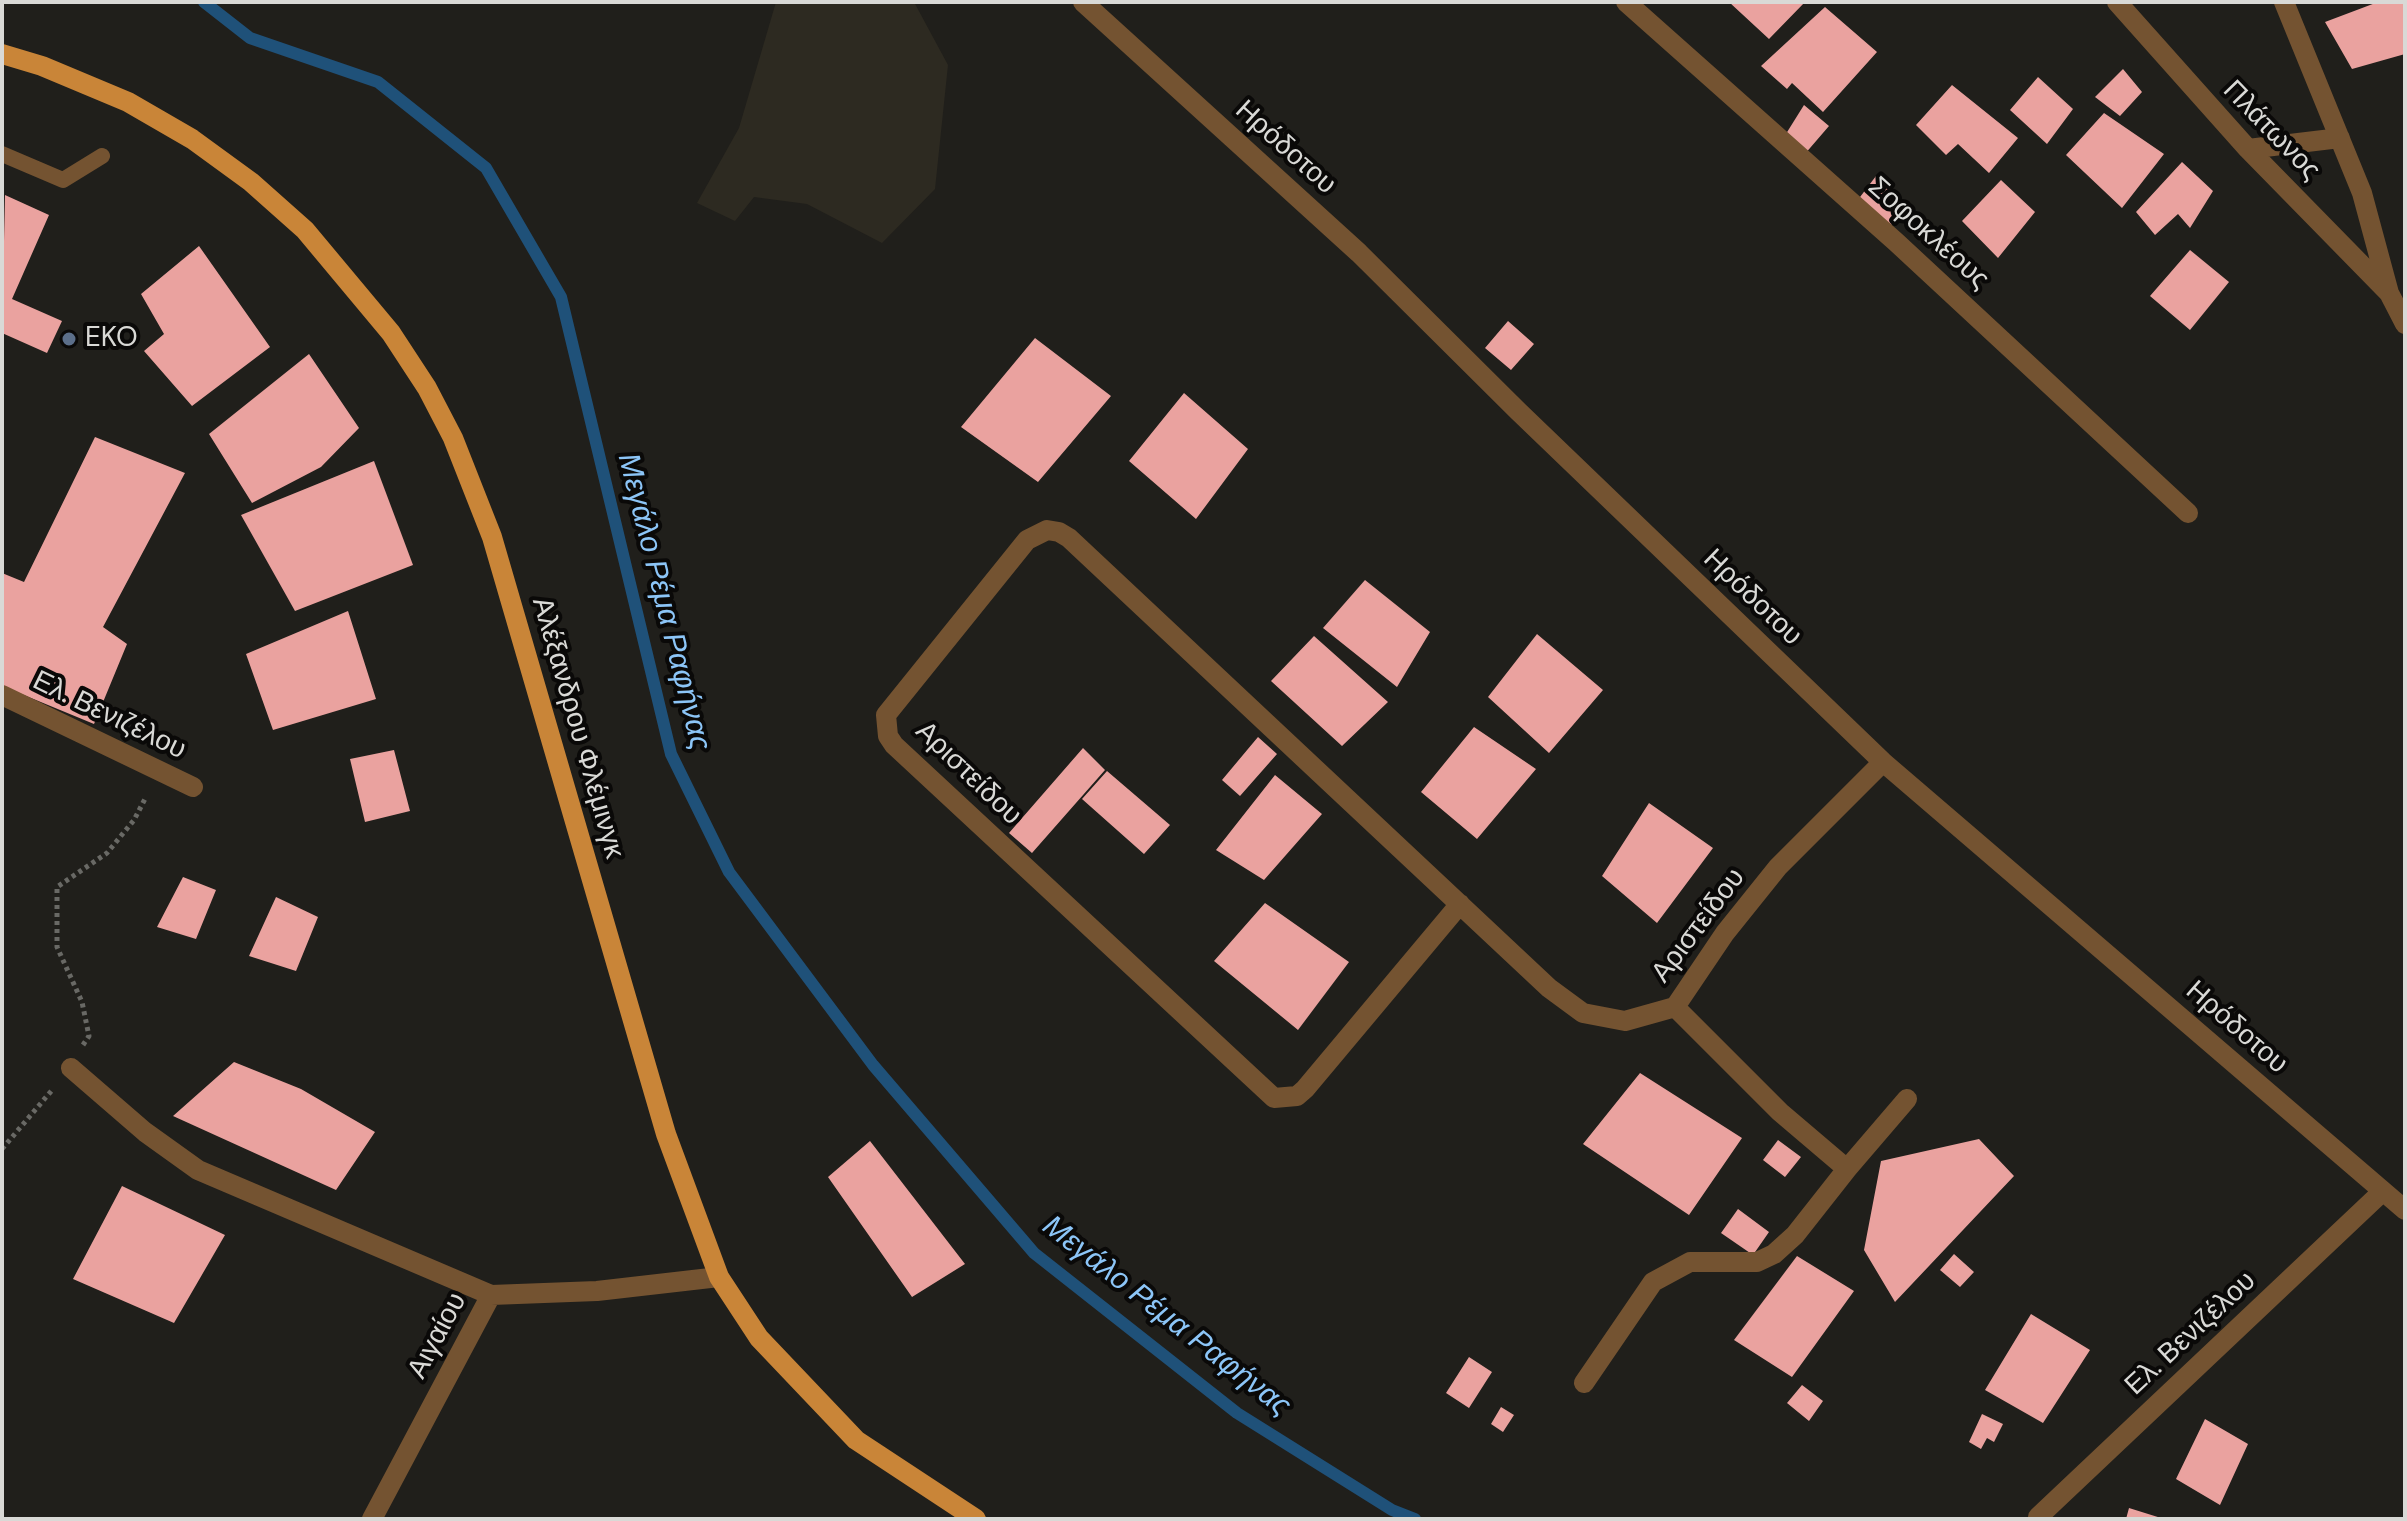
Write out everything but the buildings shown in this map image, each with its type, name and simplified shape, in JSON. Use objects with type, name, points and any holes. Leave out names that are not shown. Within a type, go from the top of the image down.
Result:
[{"type":"main road","name":"Αλέξανδρου Φλέμινγκ","points":[[2,54],[42,66],[128,102],[192,139],[251,182],[305,230],[355,286],[427,388],[453,438],[492,537],[666,1134],[719,1277],[759,1338],[856,1440],[976,1519]]},
{"type":"street","name":"Ηρόδοτου","points":[[1083,2],[1359,253],[1518,411],[1883,762],[2405,1210]]},
{"type":"street","name":"Σοφοκλέους","points":[[1626,2],[1896,242],[2188,513]]},
{"type":"street","name":"Πλάτωνος","points":[[2117,2],[2248,149],[2389,293]]},
{"type":"street","points":[[2284,2],[2362,193],[2389,293],[2405,324]]},
{"type":"street","points":[[2248,149],[2340,138]]},
{"type":"street","name":"Αριστείδου","points":[[1460,904],[1305,1089],[1297,1096],[1274,1098],[894,745],[888,736],[886,715],[1027,540],[1047,530],[1059,532],[1460,904],[1549,988],[1583,1013],[1625,1021],[1675,1007],[1725,933],[1778,867],[1883,762]]},
{"type":"street","name":"Ελ. Βενιζέλου","points":[[2,695],[193,787]]},
{"type":"street","points":[[1675,1007],[1780,1112],[1847,1169]]},
{"type":"street","points":[[71,1068],[145,1132],[198,1170],[491,1295]]},
{"type":"street","points":[[1584,1383],[1653,1282],[1690,1262],[1757,1262],[1774,1254],[1795,1235],[1907,1099]]},
{"type":"street","name":"Ελ. Βενιζέλου","points":[[2038,1517],[2382,1192]]},
{"type":"street","name":"Αιγαίου","points":[[372,1519],[491,1295],[597,1291],[719,1277]]},
{"type":"lane","points":[[2,154],[63,180],[102,156]]},
{"type":"path","points":[[2,1149],[71,1068],[89,1036],[82,1002],[57,947],[57,887],[107,853],[134,820],[160,772]]},
{"type":"shaded area","points":[[776,2],[914,2],[948,65],[935,189],[882,243],[807,204],[754,197],[735,221],[697,203],[739,128]]},
{"type":"waterway","name":"Μεγάλο Ρέμα Ραφήνας","points":[[204,2],[250,38],[378,82],[486,168],[561,297],[671,754],[729,872],[873,1065],[1034,1253],[1237,1413],[1392,1510],[1415,1519]]},
{"type":"place","name":"EKO","points":[[69,339]]}]
